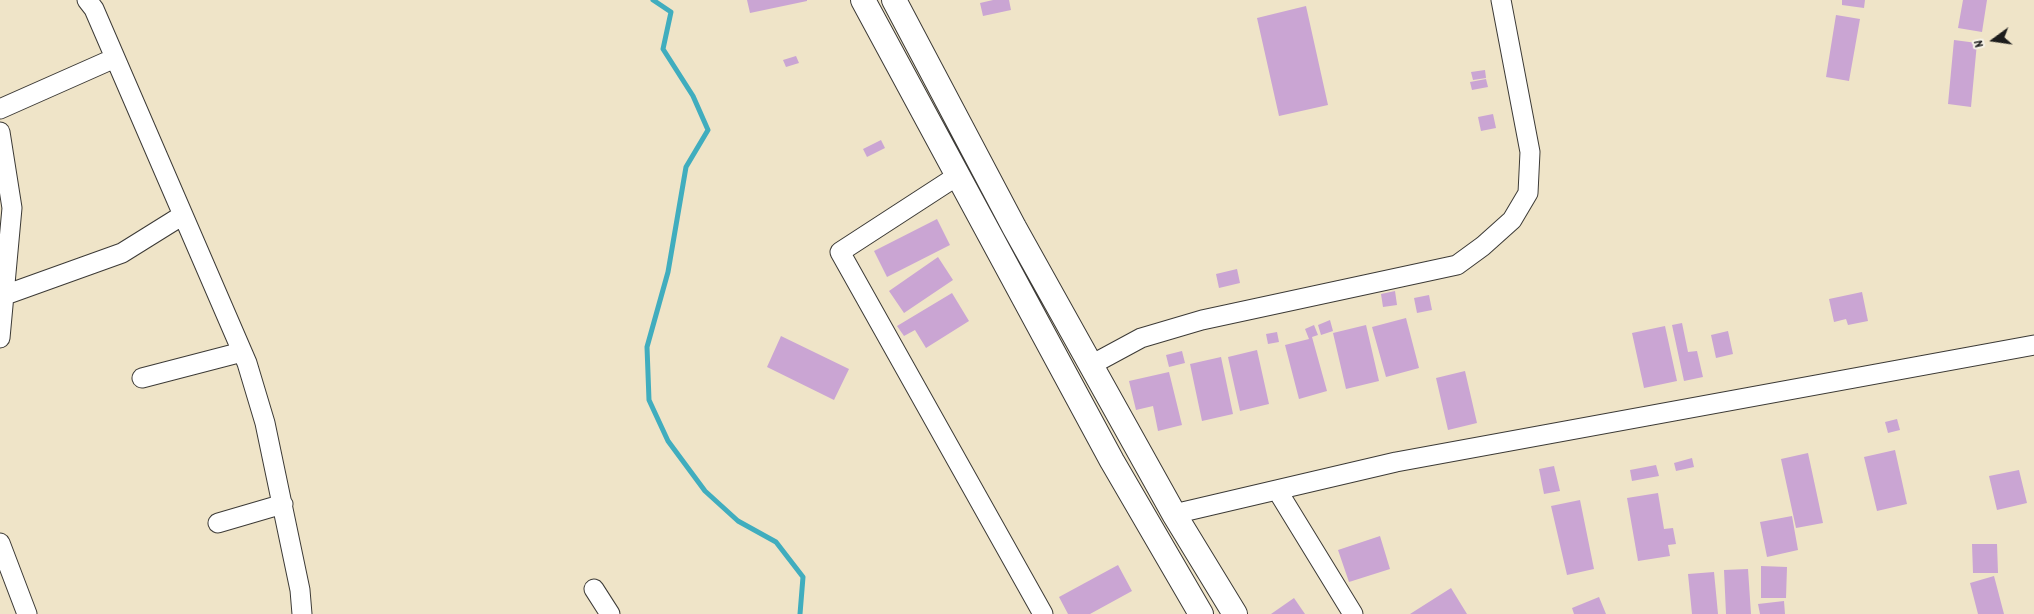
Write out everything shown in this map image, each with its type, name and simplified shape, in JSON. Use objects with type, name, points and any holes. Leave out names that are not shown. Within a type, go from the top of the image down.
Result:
[{"type":"street","points":[[87,0],[94,9],[242,352],[265,423],[300,590],[302,614]]},
{"type":"street","points":[[863,0],[1112,461],[1202,614]]},
{"type":"street","points":[[894,0],[1091,365],[1174,514],[1235,614]]},
{"type":"street","points":[[1091,365],[1141,338],[1202,320],[1457,265],[1498,233],[1512,220],[1528,193],[1530,152],[1501,0]]},
{"type":"street","points":[[0,109],[115,58]]},
{"type":"street","points":[[0,132],[12,208],[0,338]]},
{"type":"street","points":[[957,176],[840,252],[1043,614]]},
{"type":"street","points":[[5,295],[122,253],[183,215]]},
{"type":"street","points":[[1174,514],[1406,460],[2034,345]]},
{"type":"street","points":[[142,378],[242,352]]},
{"type":"street","points":[[1277,490],[1353,614]]},
{"type":"street","points":[[218,523],[283,504]]},
{"type":"street","points":[[0,543],[8,586],[27,614]]},
{"type":"street","points":[[594,589],[610,614]]},
{"type":"building","points":[[747,0],[807,0],[807,1],[750,13]]},
{"type":"building","points":[[993,0],[1009,0],[1011,10],[983,16],[980,3]]},
{"type":"building","points":[[1842,0],[1865,0],[1864,8],[1842,5]]},
{"type":"building","points":[[1963,0],[1987,0],[1982,32],[1958,28]]},
{"type":"building","points":[[1306,6],[1328,105],[1279,116],[1257,18]]},
{"type":"building","points":[[1836,15],[1860,19],[1849,81],[1826,77]]},
{"type":"building","points":[[1954,40],[1977,43],[1971,107],[1948,104]]},
{"type":"building","points":[[796,56],[799,63],[786,67],[783,60]]},
{"type":"building","points":[[1485,70],[1486,78],[1473,80],[1471,72]]},
{"type":"building","points":[[1486,79],[1488,87],[1472,90],[1470,82]]},
{"type":"building","points":[[1493,114],[1496,128],[1481,131],[1478,117]]},
{"type":"building","points":[[881,140],[885,148],[867,157],[863,149]]},
{"type":"building","points":[[937,219],[950,245],[887,277],[874,251]]},
{"type":"building","points":[[938,257],[953,280],[904,313],[889,291]]},
{"type":"building","points":[[1237,269],[1240,283],[1219,288],[1216,274]]},
{"type":"building","points":[[1395,291],[1397,305],[1383,307],[1381,294]]},
{"type":"building","points":[[1862,292],[1868,321],[1848,325],[1846,319],[1834,322],[1829,299]]},
{"type":"building","points":[[952,293],[969,321],[926,348],[915,330],[904,336],[897,326]]},
{"type":"building","points":[[1429,295],[1432,310],[1417,313],[1414,298]]},
{"type":"building","points":[[1406,318],[1419,368],[1386,377],[1372,327]]},
{"type":"building","points":[[1330,320],[1333,331],[1321,335],[1318,325]]},
{"type":"building","points":[[1682,323],[1688,352],[1697,351],[1703,377],[1684,381],[1672,325]]},
{"type":"building","points":[[1314,325],[1318,335],[1312,337],[1327,391],[1299,399],[1285,345],[1309,339],[1305,329]]},
{"type":"building","points":[[1366,325],[1379,381],[1346,389],[1333,333]]},
{"type":"building","points":[[1665,326],[1677,381],[1644,388],[1632,333]]},
{"type":"building","points":[[1728,331],[1733,354],[1716,358],[1711,335]]},
{"type":"building","points":[[1277,332],[1279,342],[1268,344],[1266,334]]},
{"type":"building","points":[[781,336],[849,369],[834,400],[767,367]]},
{"type":"building","points":[[1257,350],[1269,404],[1240,411],[1228,357]]},
{"type":"building","points":[[1182,351],[1185,363],[1169,367],[1166,355]]},
{"type":"building","points":[[1221,357],[1233,414],[1202,421],[1190,364]]},
{"type":"building","points":[[1465,371],[1477,423],[1448,430],[1436,378]]},
{"type":"building","points":[[1169,372],[1182,425],[1158,431],[1153,406],[1136,410],[1129,381]]},
{"type":"building","points":[[1897,419],[1900,430],[1888,433],[1885,422]]},
{"type":"building","points":[[1895,450],[1907,504],[1877,511],[1864,457]]},
{"type":"building","points":[[1808,453],[1823,523],[1796,528],[1781,459]]},
{"type":"building","points":[[1692,458],[1694,467],[1676,471],[1674,463]]},
{"type":"building","points":[[1656,465],[1659,476],[1632,481],[1630,470]]},
{"type":"building","points":[[1554,466],[1560,491],[1544,494],[1539,469]]},
{"type":"building","points":[[2019,470],[2027,503],[1997,510],[1989,476]]},
{"type":"building","points":[[1658,493],[1664,529],[1673,528],[1676,544],[1668,545],[1670,556],[1638,561],[1627,498]]},
{"type":"building","points":[[1580,500],[1594,569],[1567,575],[1551,506]]},
{"type":"building","points":[[1792,516],[1798,550],[1767,557],[1760,522]]},
{"type":"building","points":[[1380,536],[1390,569],[1349,582],[1338,550]]},
{"type":"building","points":[[1972,544],[1997,544],[1998,573],[1973,573]]},
{"type":"building","points":[[1118,565],[1132,591],[1090,614],[1068,614],[1059,597]]},
{"type":"building","points":[[1761,566],[1787,567],[1786,598],[1761,598]]},
{"type":"building","points":[[1748,569],[1751,614],[1726,614],[1724,570]]},
{"type":"building","points":[[1714,572],[1718,614],[1692,614],[1688,574]]},
{"type":"building","points":[[1994,576],[2004,614],[1978,614],[1970,583]]},
{"type":"building","points":[[1451,588],[1467,614],[1410,614]]},
{"type":"building","points":[[1599,597],[1606,614],[1574,614],[1572,608]]},
{"type":"building","points":[[1294,598],[1305,614],[1271,614]]},
{"type":"building","points":[[1784,601],[1785,614],[1760,614],[1758,604]]},
{"type":"waterway","points":[[653,0],[671,12],[663,49],[693,96],[708,130],[686,167],[668,272],[647,347],[649,400],[668,441],[705,491],[738,521],[776,542],[803,577],[800,614]]}]
